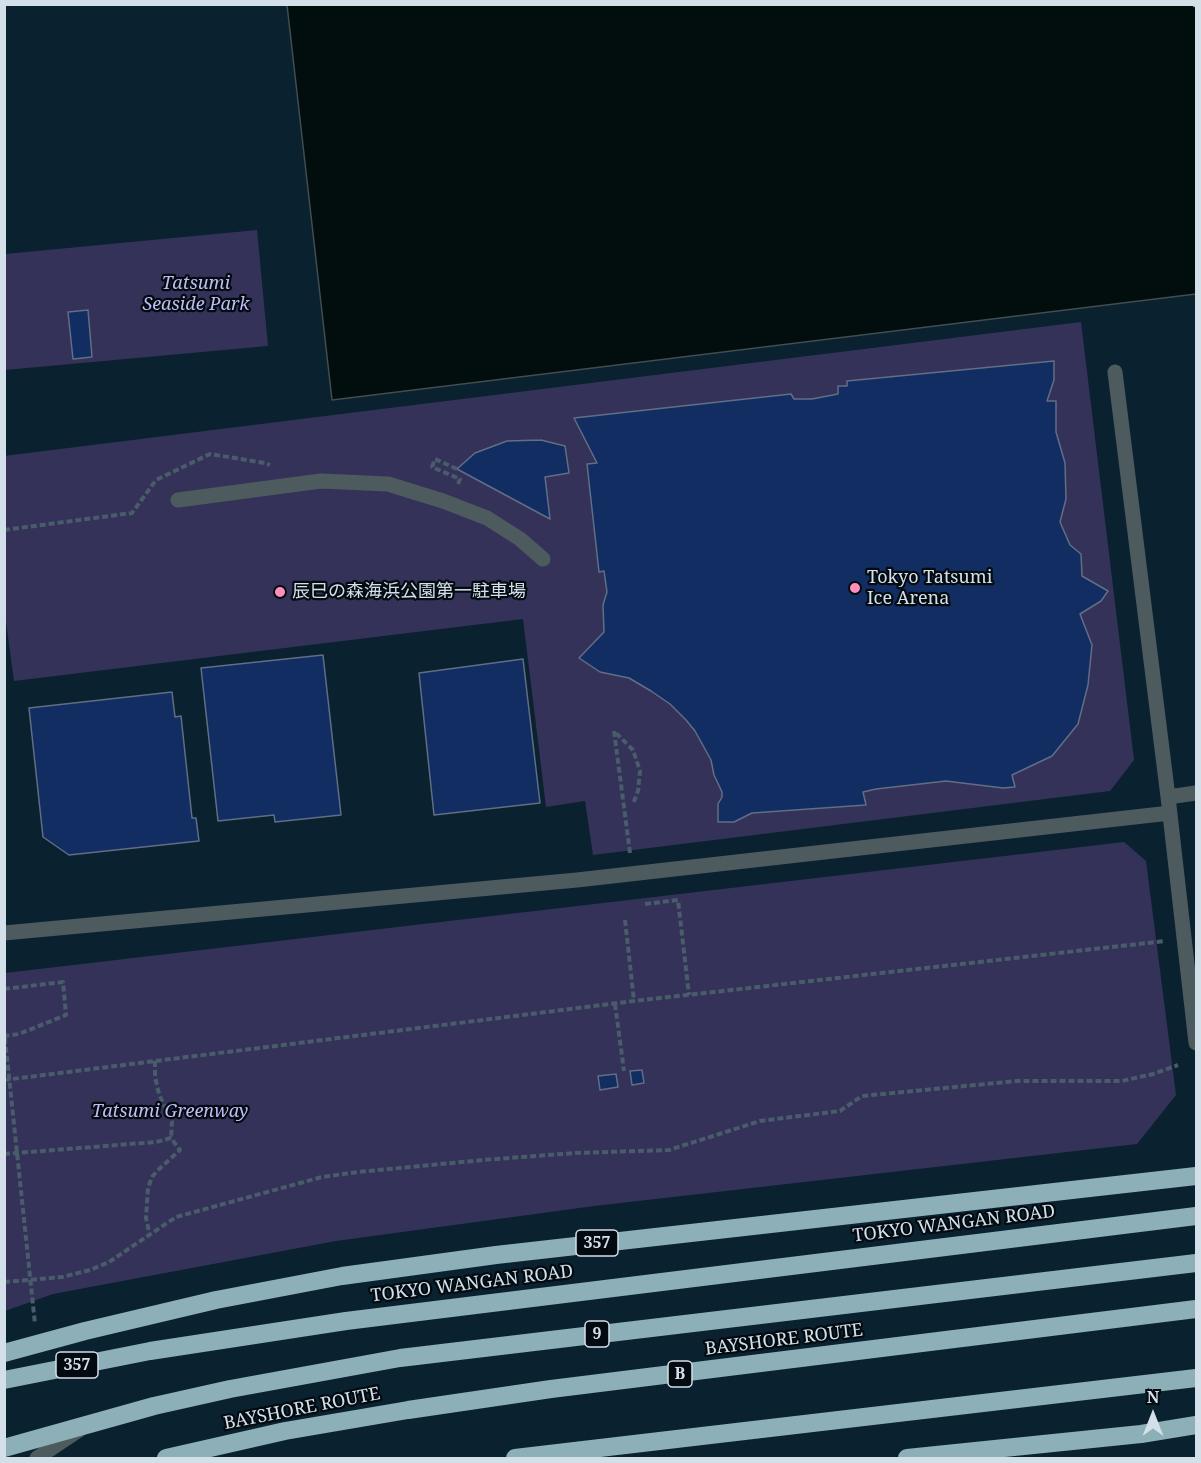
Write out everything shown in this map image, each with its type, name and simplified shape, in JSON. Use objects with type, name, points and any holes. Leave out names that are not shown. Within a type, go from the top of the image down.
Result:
[{"type":"highway","name":"357","points":[[4,1353],[216,1300],[342,1276],[496,1255],[1197,1176]]},
{"type":"highway","name":"TOKYO WANGAN ROAD","points":[[4,1380],[150,1351],[369,1318],[1197,1216]]},
{"type":"highway","name":"9","points":[[4,1448],[154,1406],[230,1389],[400,1358],[1197,1263]]},
{"type":"highway","name":"BAYSHORE ROUTE","points":[[166,1458],[285,1431],[551,1389],[1197,1309]]},
{"type":"highway","points":[[515,1458],[1197,1378]]},
{"type":"highway","points":[[907,1458],[1130,1435],[1197,1425]]},
{"type":"street","points":[[1115,372],[1170,813],[1191,937],[1197,1043]]},
{"type":"street","points":[[178,500],[321,481],[388,484],[488,518],[520,539],[543,559]]},
{"type":"street","points":[[1168,797],[1197,793]]},
{"type":"street","points":[[4,933],[577,880],[1170,813]]},
{"type":"street","points":[[37,1458],[87,1425]]},
{"type":"path","points":[[457,469],[435,459],[432,467],[460,478],[457,487]]},
{"type":"path","points":[[630,855],[614,731],[633,750],[640,771],[638,791],[633,804]]},
{"type":"path","points":[[645,904],[678,900],[689,995]]},
{"type":"path","points":[[625,921],[634,1001]]},
{"type":"path","points":[[7,1080],[634,1001],[1191,937]]},
{"type":"path","points":[[4,988],[63,982],[66,1015],[19,1034],[5,1036]]},
{"type":"path","points":[[615,1004],[624,1071]]},
{"type":"path","points":[[4,1029],[7,1080],[35,1324]]},
{"type":"path","points":[[150,1236],[146,1218],[148,1188],[152,1178],[180,1150],[171,1138],[172,1122],[159,1094],[155,1077],[155,1061]]},
{"type":"path","points":[[4,1282],[62,1277],[90,1270],[109,1262],[176,1217],[322,1178],[358,1172],[483,1160],[669,1150],[760,1121],[840,1111],[862,1096],[1017,1081],[1122,1081],[1178,1065]]},
{"type":"path","points":[[4,1154],[156,1142],[171,1138]]},
{"type":"green space","name":"Tatsumi Seaside Park","points":[[257,230],[268,346],[5,370],[5,254]]},
{"type":"green space","points":[[1081,322],[1134,760],[1110,791],[593,855],[585,801],[546,807],[523,619],[14,681],[4,607],[4,456]]},
{"type":"green space","name":"Tatsumi Greenway","points":[[1124,842],[1146,861],[1176,1095],[1137,1144],[594,1206],[336,1241],[53,1294],[5,1311],[5,973]]},
{"type":"shaded area","points":[[287,5],[1196,5],[1196,294],[332,400]]},
{"type":"building","points":[[88,310],[92,357],[73,359],[68,312]]},
{"type":"building","name":"Tokyo Tatsumi Ice Arena","points":[[1054,361],[1054,380],[1047,401],[1056,401],[1056,432],[1065,463],[1066,499],[1060,522],[1070,545],[1081,554],[1082,576],[1108,591],[1101,601],[1080,614],[1092,645],[1088,685],[1078,724],[1052,756],[1012,775],[1015,787],[1003,788],[946,781],[876,789],[863,792],[866,805],[752,813],[734,822],[718,822],[718,804],[722,792],[714,775],[711,760],[695,731],[686,720],[670,704],[629,678],[600,672],[579,658],[604,632],[603,605],[607,592],[604,571],[599,572],[587,464],[597,463],[574,418],[791,394],[794,399],[812,399],[838,394],[838,386],[847,386],[847,381]]},
{"type":"building","points":[[541,440],[565,446],[569,473],[545,477],[550,519],[457,469],[475,453],[507,441]]},
{"type":"building","points":[[323,655],[341,815],[275,822],[274,815],[218,821],[201,668]]},
{"type":"building","points":[[523,659],[540,803],[434,815],[419,673]]},
{"type":"building","points":[[172,692],[175,717],[181,716],[192,818],[196,818],[199,841],[69,855],[43,837],[29,708]]},
{"type":"building","points":[[642,1070],[644,1083],[632,1085],[630,1071]]},
{"type":"building","points":[[616,1074],[618,1087],[600,1090],[598,1076]]},
{"type":"railway","points":[[1195,4],[1196,10]]},
{"type":"place","name":"Tokyo Tatsumi Ice Arena","points":[[855,588]]},
{"type":"place","name":"辰巳の森海浜公園第一駐車場","points":[[280,592]]}]
